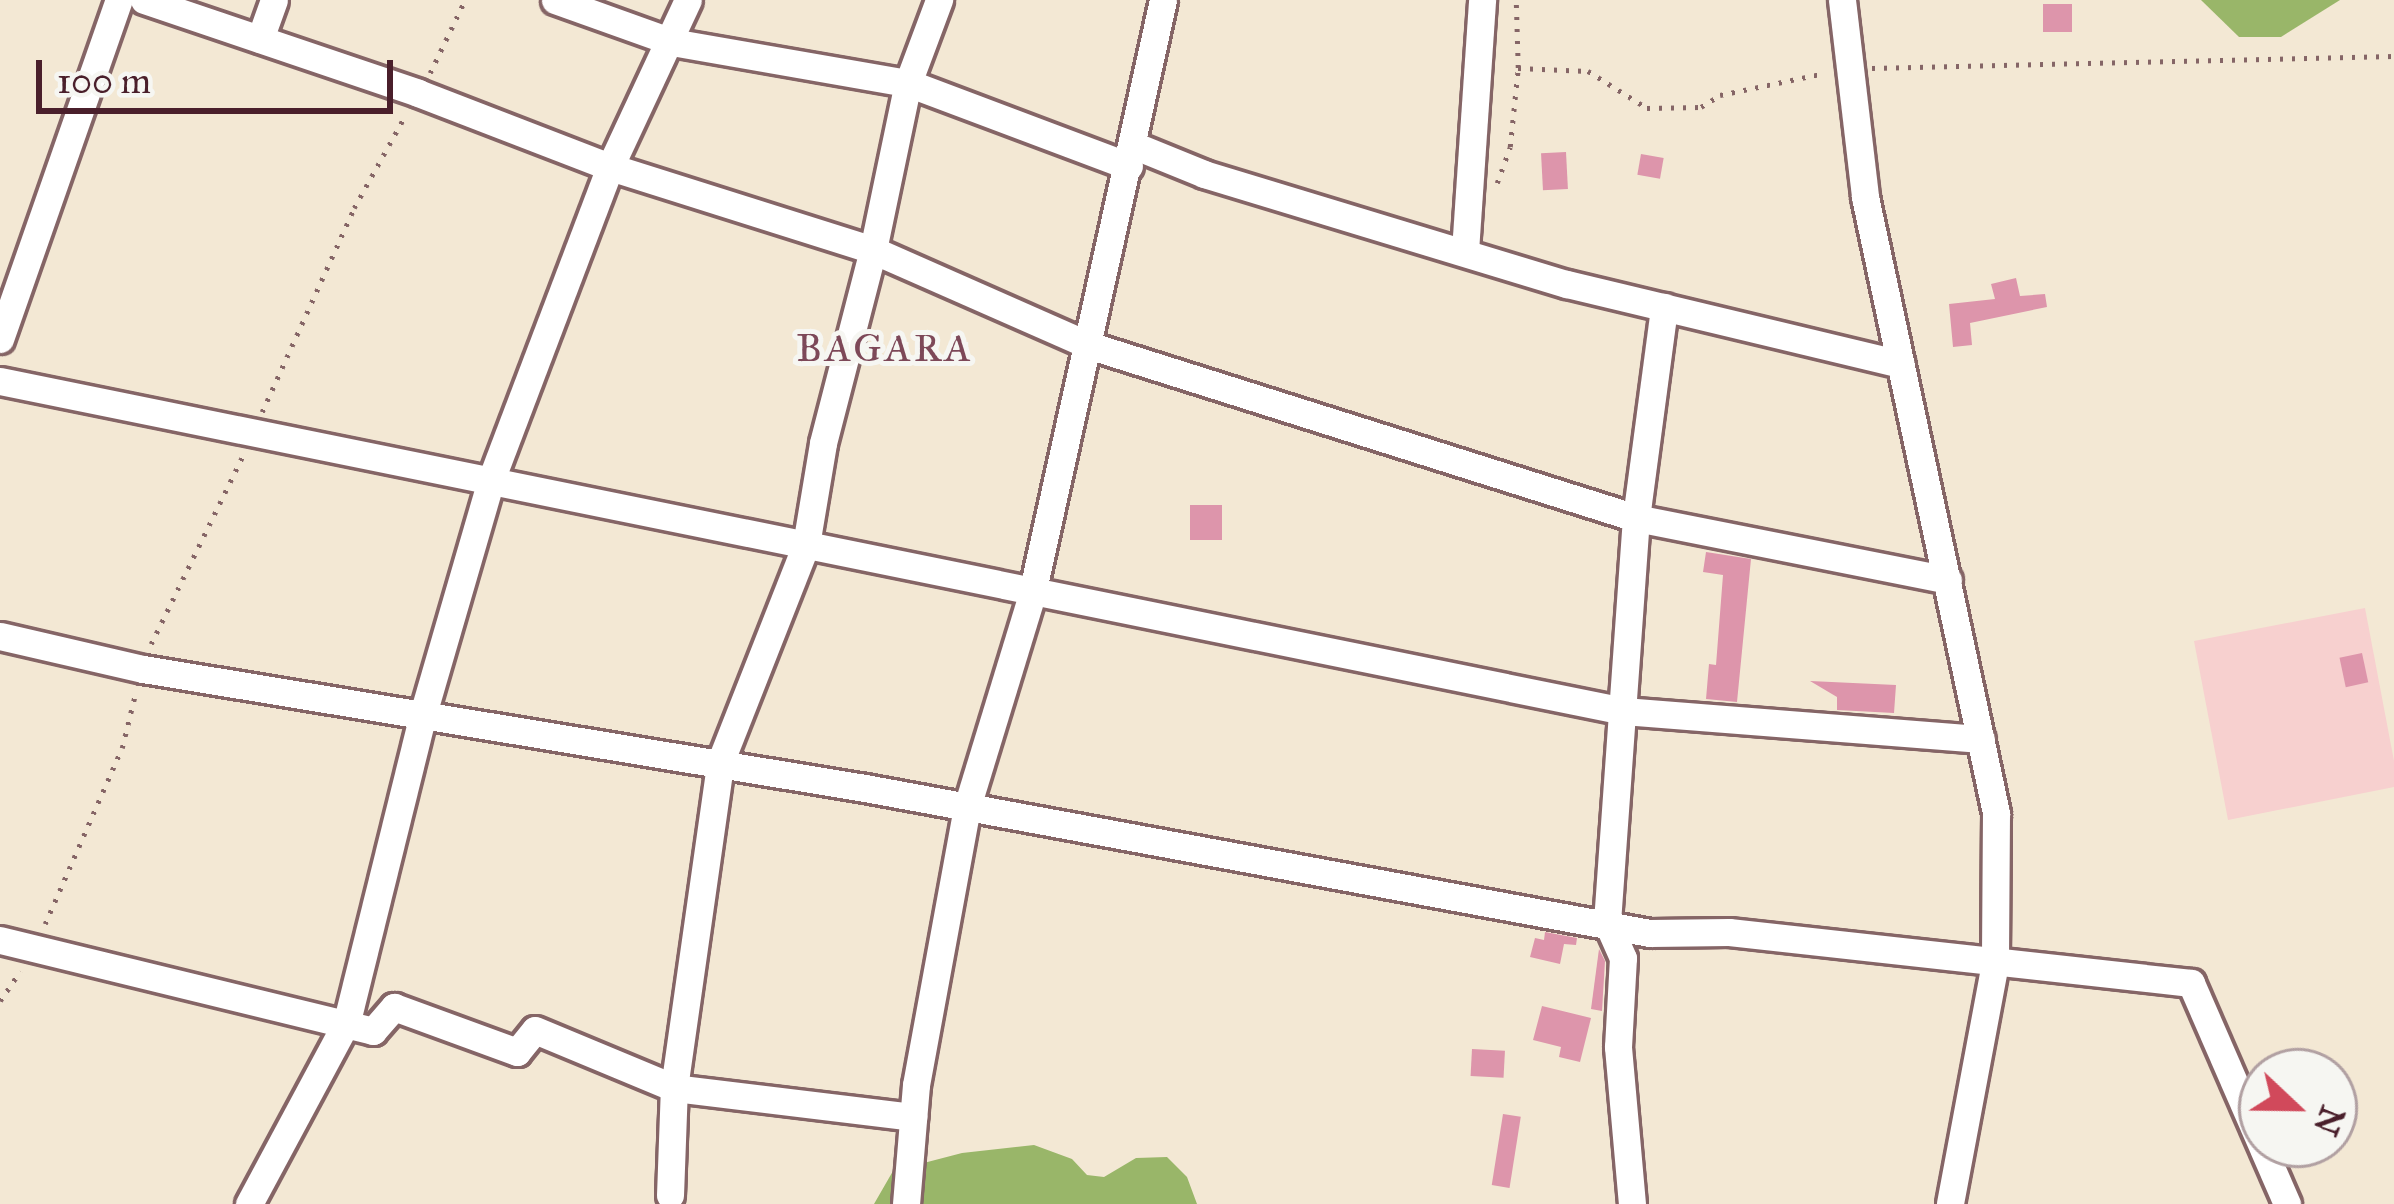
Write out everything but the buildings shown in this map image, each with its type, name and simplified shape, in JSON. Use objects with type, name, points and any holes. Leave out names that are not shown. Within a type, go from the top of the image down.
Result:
[{"type":"street","points":[[0,339],[119,0]]},
{"type":"street","points":[[143,0],[418,93],[610,167],[873,250],[1091,346],[1636,518],[1948,580]]},
{"type":"street","points":[[260,39],[274,0]]},
{"type":"street","points":[[555,0],[672,42],[908,82],[1131,155],[1567,284],[1901,364]]},
{"type":"street","points":[[249,1204],[347,1021],[423,715],[491,480],[610,167],[688,0]]},
{"type":"street","points":[[670,1195],[674,1088],[720,763],[806,545],[823,443],[873,250],[908,82],[939,0]]},
{"type":"street","points":[[906,1204],[913,1117],[967,807],[1032,594],[1091,346],[1163,0]]},
{"type":"street","points":[[1465,251],[1482,0]]},
{"type":"street","points":[[1842,0],[1865,196],[1996,813],[1995,963],[1950,1204]]},
{"type":"street","points":[[1632,1204],[1618,1047],[1623,958],[1607,922],[1636,518],[1664,307]]},
{"type":"street","points":[[0,381],[1624,711],[1981,739]]},
{"type":"street","points":[[0,636],[142,669],[720,763],[1650,933],[1730,932],[2191,983],[2287,1204]]},
{"type":"street","points":[[0,940],[373,1031],[394,1007],[517,1052],[535,1030],[674,1088],[913,1117]]},
{"type":"path","points":[[0,1001],[36,948],[122,748],[161,614],[254,431],[354,208],[465,0]]},
{"type":"path","points":[[1491,199],[1510,147],[1518,68],[1516,0]]},
{"type":"path","points":[[1518,68],[1588,71],[1647,109],[1700,107],[1720,95],[1850,68],[2394,56]]},
{"type":"shaded area","points":[[2365,608],[2394,761],[2394,787],[2228,820],[2194,641]]},
{"type":"green space","points":[[2201,0],[2340,0],[2281,37],[2239,37]]},
{"type":"green space","points":[[1034,1145],[1072,1159],[1087,1175],[1104,1177],[1136,1158],[1167,1157],[1187,1177],[1197,1204],[874,1204],[893,1171],[962,1153]]},
{"type":"district","name":"BAGARA","points":[[885,348]]}]
